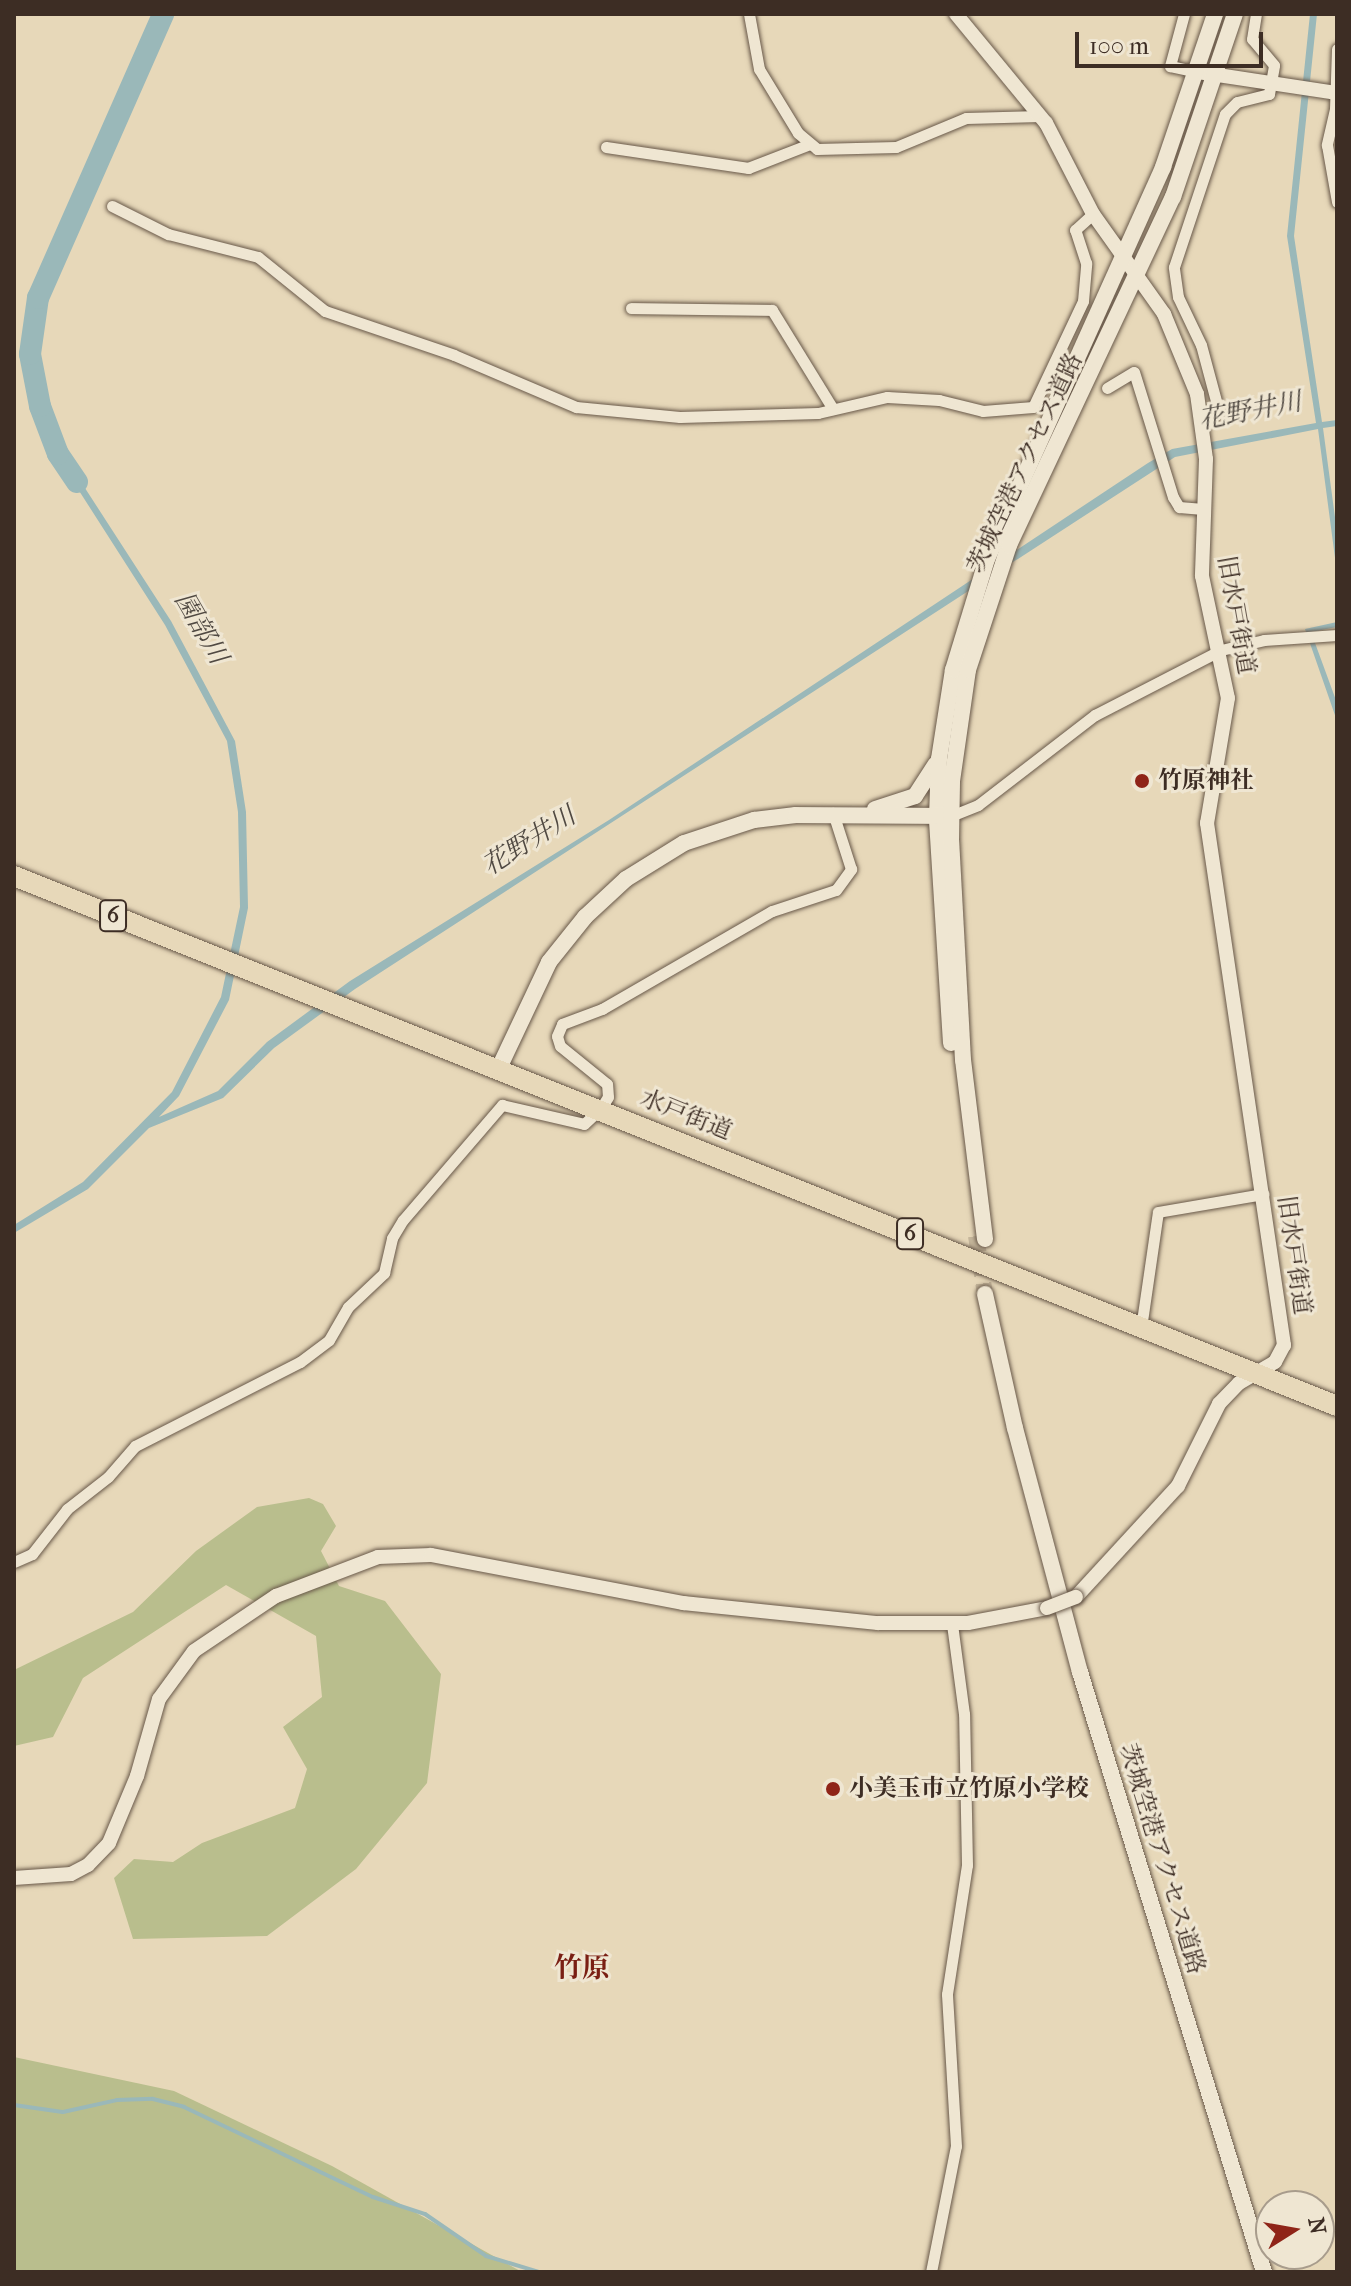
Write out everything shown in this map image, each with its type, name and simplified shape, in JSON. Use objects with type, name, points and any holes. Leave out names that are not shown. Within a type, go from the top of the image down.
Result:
[{"type":"highway","name":"水戸街道","points":[[14,876],[601,1108],[1337,1406]]},
{"type":"main road","name":"茨城空港アクセス道路","points":[[980,1237],[953,1072],[944,817],[939,759],[953,670],[987,559],[1124,261],[1198,72],[1215,14]]},
{"type":"main road","name":"茨城空港アクセス道路","points":[[944,817],[961,710],[987,602],[1009,545],[1138,278],[1218,74],[1235,14]]},
{"type":"main road","points":[[858,813],[915,796],[939,759]]},
{"type":"main road","points":[[499,1068],[549,962],[585,917],[626,879],[684,843],[754,820],[833,813],[944,817]]},
{"type":"main road","name":"茨城空港アクセス道路","points":[[990,1293],[1024,1457],[1080,1672],[1264,2272]]},
{"type":"street","points":[[749,14],[759,69],[810,144],[817,149],[896,147],[966,118],[1040,116]]},
{"type":"street","name":"旧水戸街道","points":[[952,1624],[1047,1608],[1076,1597],[1178,1486],[1219,1404],[1283,1355],[1284,1345],[1207,823],[1228,698],[1221,650],[1202,576],[1206,459],[1204,431],[1188,364],[1138,278],[1093,214],[1040,116],[956,14]]},
{"type":"street","points":[[1184,14],[1170,66],[1336,92]]},
{"type":"street","points":[[1204,431],[1219,412],[1201,345],[1174,282],[1179,245],[1225,114],[1245,99],[1265,98],[1272,84],[1274,65],[1252,39],[1256,14]]},
{"type":"street","points":[[1337,49],[1336,92],[1327,145],[1337,202]]},
{"type":"street","points":[[606,147],[748,168],[810,144]]},
{"type":"street","points":[[112,206],[168,234],[258,257],[325,311],[454,355],[576,407],[680,417],[833,409],[910,396],[983,411],[1033,407],[1083,301],[1086,263],[1075,230],[1093,214]]},
{"type":"street","points":[[631,308],[772,310],[833,409]]},
{"type":"street","points":[[1107,388],[1134,372],[1173,497],[1179,507],[1203,509]]},
{"type":"street","points":[[944,817],[978,805],[1095,715],[1221,650],[1264,640],[1337,635]]},
{"type":"street","points":[[14,1562],[32,1554],[67,1509],[108,1477],[135,1446],[300,1362],[329,1340],[348,1307],[384,1273],[392,1238],[403,1220],[502,1105],[584,1124],[608,1097],[607,1084],[560,1046],[557,1036],[562,1024],[614,1002],[772,911],[836,890],[851,869],[833,813]]},
{"type":"street","points":[[1141,1328],[1158,1212],[1263,1194]]},
{"type":"street","points":[[14,1878],[71,1874],[88,1865],[109,1843],[137,1776],[159,1699],[194,1651],[276,1596],[378,1557],[431,1555],[683,1603],[793,1616],[952,1624],[964,1714],[967,1865],[947,1994],[956,2146],[931,2272]]},
{"type":"green space","points":[[309,1498],[323,1504],[336,1526],[321,1551],[339,1586],[385,1601],[441,1674],[427,1783],[356,1869],[267,1936],[133,1939],[114,1878],[134,1859],[173,1862],[202,1843],[295,1808],[307,1769],[283,1727],[322,1697],[316,1636],[226,1585],[83,1678],[53,1737],[14,1746],[14,1670],[133,1612],[196,1551],[257,1507]]},
{"type":"green space","points":[[14,2057],[174,2091],[332,2166],[522,2272],[14,2272]]},
{"type":"water","points":[[1310,14],[1317,14],[1294,236],[1322,422],[1337,420],[1337,426],[1323,428],[1337,532],[1337,573],[1318,429],[1175,457],[355,989],[274,1048],[223,1098],[149,1128],[88,1189],[14,1233],[14,1225],[83,1182],[172,1092],[221,997],[240,907],[238,812],[227,741],[165,625],[60,461],[61,451],[171,621],[235,741],[246,812],[248,908],[229,1000],[179,1096],[159,1117],[218,1091],[267,1042],[350,981],[609,820],[1148,463],[1172,449],[1316,423],[1287,236]]},
{"type":"water","points":[[1337,622],[1337,627],[1311,632],[1337,703],[1337,721],[1305,629]]},
{"type":"waterway","name":"園部川","points":[[77,482],[58,454],[40,406],[30,354],[38,298],[163,14]]},
{"type":"waterway","points":[[14,2105],[63,2112],[117,2100],[153,2099],[184,2107],[373,2197],[425,2214],[486,2256],[539,2272]]},
{"type":"tunnel","points":[[976,1236],[985,1294]]},
{"type":"place","name":"竹原神社","points":[[1142,781]]},
{"type":"place","name":"小美玉市立竹原小学校","points":[[833,1789]]},
{"type":"district","name":"竹原","points":[[582,1968]]},
{"type":"water label","name":"花野井川","points":[[1250,411]]},
{"type":"water label","name":"花野井川","points":[[529,841]]}]
